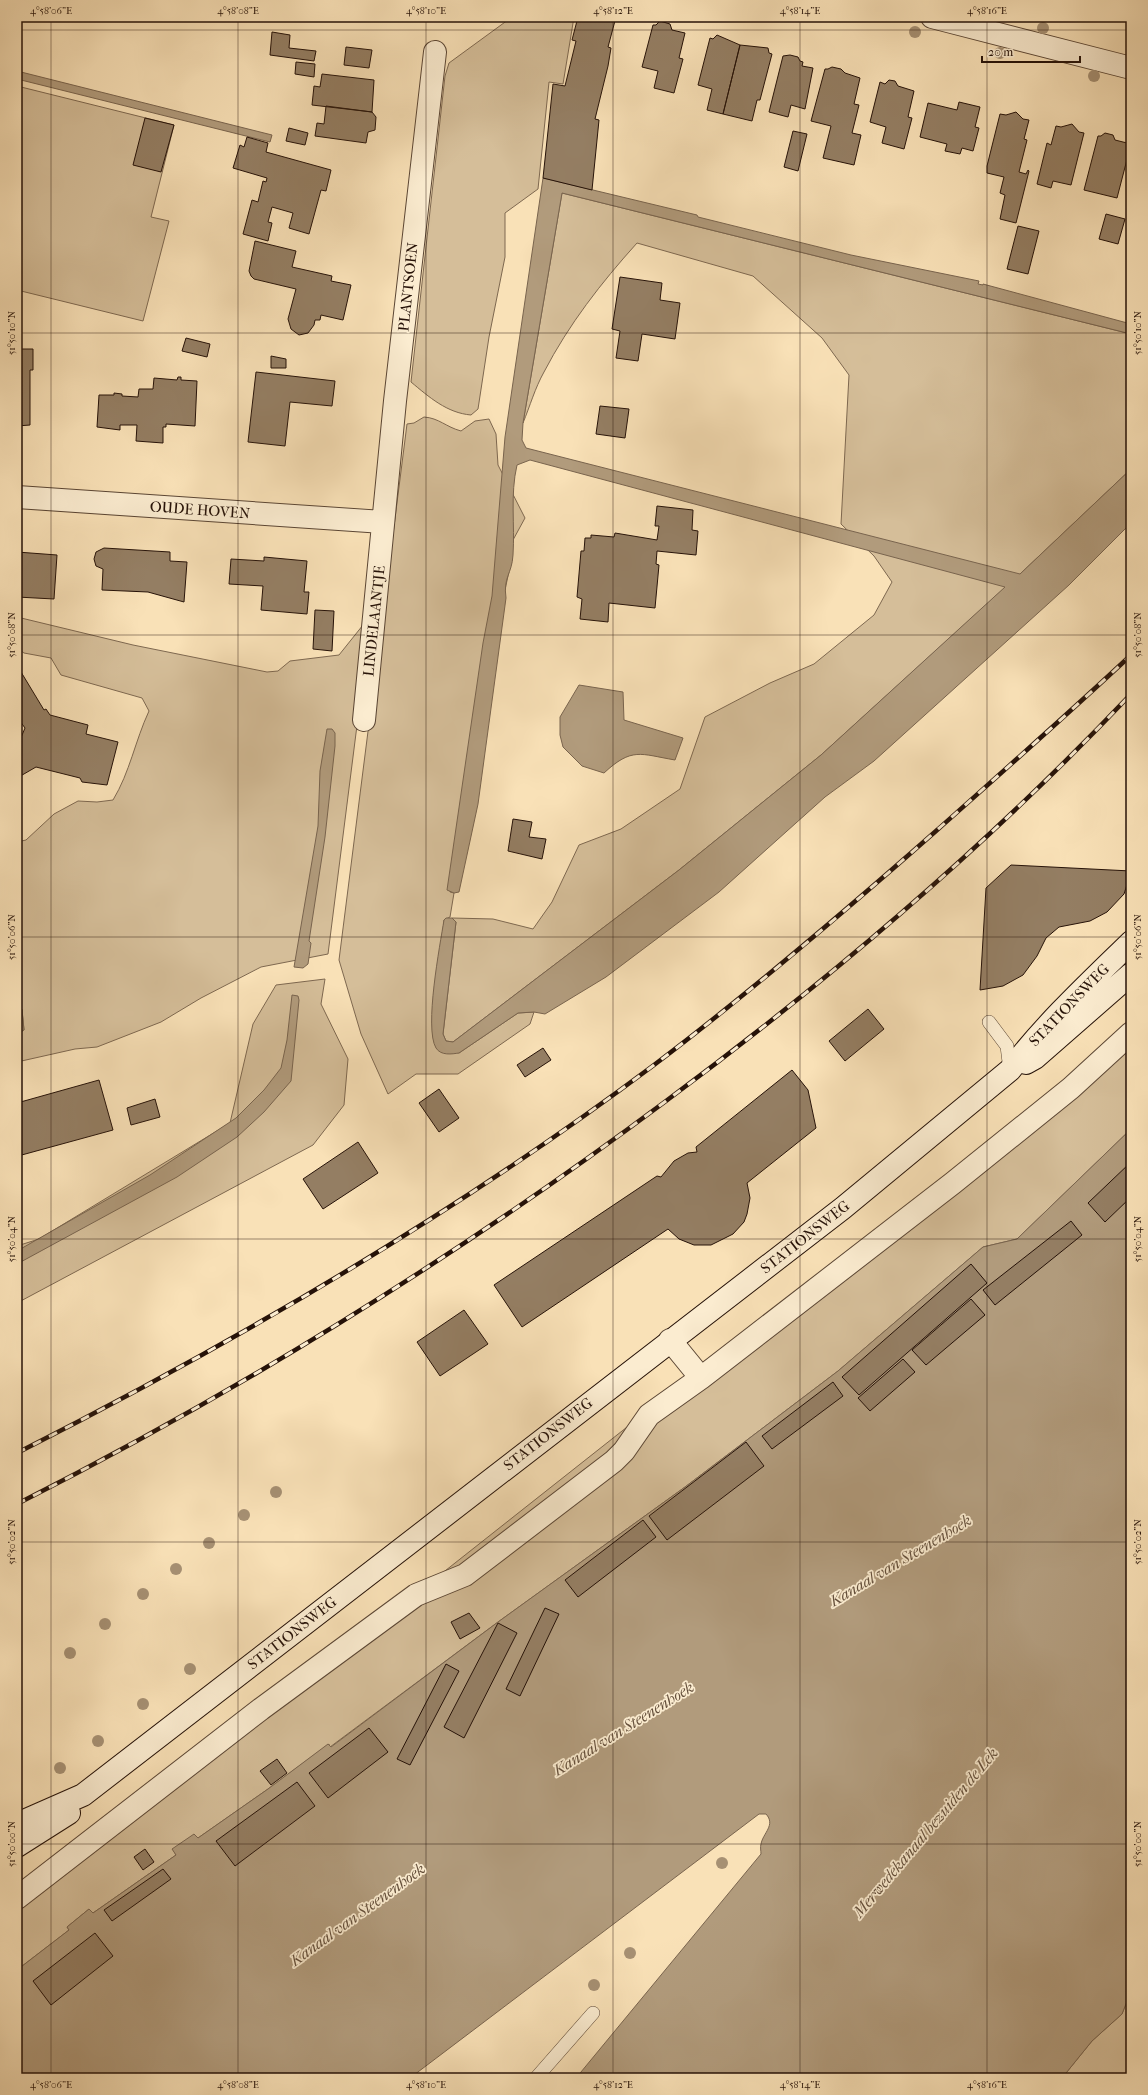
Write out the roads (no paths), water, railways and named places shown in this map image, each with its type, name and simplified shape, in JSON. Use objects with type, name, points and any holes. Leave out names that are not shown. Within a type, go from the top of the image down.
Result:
[{"type":"street","points":[[932,17],[1131,68]]},
{"type":"street","name":"PLANTSOEN","points":[[383,522],[423,146],[435,52]]},
{"type":"street","name":"OUDE HOVEN","points":[[17,497],[383,522]]},
{"type":"street","name":"LINDELAANTJE","points":[[364,720],[383,522]]},
{"type":"street","name":"STATIONSWEG","points":[[17,1824],[83,1795],[670,1340],[844,1208],[1010,1070],[1028,1046],[1072,999],[1131,942]]},
{"type":"street","name":"STATIONSWEG","points":[[1010,1070],[1035,1058],[1131,974]]},
{"type":"street","points":[[17,1898],[261,1709],[416,1595],[465,1575],[614,1461],[624,1451],[649,1416],[701,1378],[953,1183],[1071,1088],[1131,1033]]},
{"type":"street","points":[[670,1340],[701,1378]]},
{"type":"street","name":"STATIONSWEG","points":[[17,1846],[69,1814],[83,1795]]},
{"type":"lane","points":[[989,1022],[1007,1046],[1010,1070]]},
{"type":"lane","points":[[536,2078],[593,2013]]},
{"type":"water","points":[[17,71],[272,135],[270,142],[17,79]]},
{"type":"water","points":[[543,178],[697,215],[698,217],[851,255],[979,281],[978,284],[983,284],[1131,324],[1131,334],[562,193],[523,423],[522,440],[526,448],[1020,574],[1131,469],[1131,523],[1069,585],[874,761],[825,797],[719,892],[606,977],[545,1014],[534,1012],[518,1013],[459,1053],[447,1054],[438,1051],[436,1048],[433,1038],[432,1023],[434,986],[444,920],[446,918],[452,918],[456,922],[443,1034],[446,1041],[453,1042],[679,870],[821,755],[1005,587],[530,460],[517,465],[514,488],[512,561],[505,591],[506,598],[478,804],[459,892],[454,893],[447,890],[483,643],[492,596],[505,437]]},
{"type":"water","points":[[579,685],[623,692],[624,720],[683,738],[675,760],[637,754],[622,759],[604,773],[582,766],[563,747],[560,735],[560,717]]},
{"type":"water","points":[[327,729],[332,729],[335,733],[335,746],[325,837],[309,941],[311,943],[308,964],[303,968],[294,967],[318,826],[320,771]]},
{"type":"water","points":[[292,995],[298,996],[299,1000],[291,1081],[264,1112],[237,1137],[177,1177],[17,1264],[17,1251],[150,1175],[236,1118],[264,1090],[281,1068],[287,1040]]},
{"type":"water","points":[[17,996],[22,1010],[24,1030],[17,1034]]},
{"type":"water","points":[[1131,1129],[1131,1991],[1122,2014],[1092,2041],[1062,2078],[576,2078],[761,1854],[762,1840],[770,1822],[766,1814],[759,1814],[410,2078],[17,2078],[17,1970],[69,1930],[67,1927],[89,1909],[93,1913],[176,1855],[172,1849],[194,1834],[198,1838],[268,1789],[328,1744],[331,1747],[498,1622],[685,1487],[838,1371],[983,1247],[1017,1239]]},
{"type":"railway","points":[[17,1453],[182,1366],[344,1273],[502,1173],[579,1120],[654,1065],[797,951],[936,831],[1131,655]]},
{"type":"railway","points":[[17,1504],[102,1460],[268,1366],[431,1265],[589,1157],[666,1101],[789,1007],[908,908],[1022,804],[1131,694]]},
{"type":"water label","name":"Kanaal van Steenenhoek","points":[[900,1560]]},
{"type":"water label","name":"Kanaal van Steenenhoek","points":[[623,1728]]},
{"type":"water label","name":"Merwedekanaal bezuiden de Lek","points":[[925,1832]]},
{"type":"water label","name":"Kanaal van Steenenhoek","points":[[357,1914]]}]
